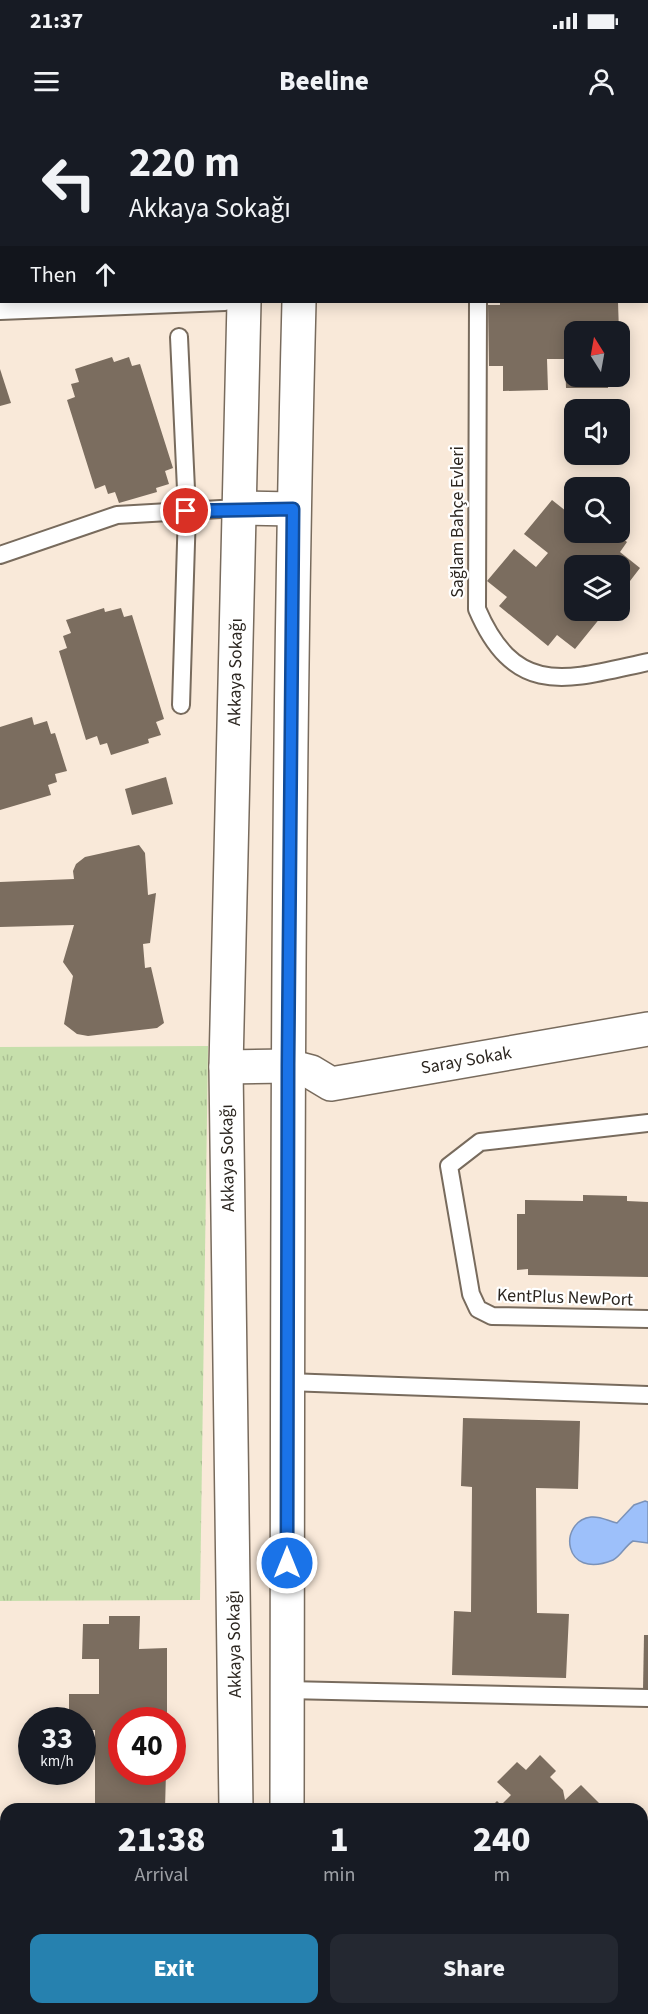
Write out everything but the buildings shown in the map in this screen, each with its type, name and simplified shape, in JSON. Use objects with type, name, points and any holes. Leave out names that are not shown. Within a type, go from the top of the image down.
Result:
[{"type":"street","name":"Akkaya Sokağı","points":[[236,1803],[226,1068],[244,303]]},
{"type":"street","points":[[287,1803],[288,1065],[293,509],[299,303]]},
{"type":"street","points":[[238,508],[293,509]]},
{"type":"street","name":"Saray Sokak","points":[[288,1065],[311,1072],[331,1084],[648,1029]]},
{"type":"street","points":[[226,1068],[288,1065]]},
{"type":"lane","points":[[0,311],[169,303]]},
{"type":"lane","name":"Sağlam Bahçe Evleri","points":[[478,303],[477,609],[488,636],[512,661],[539,677],[575,678],[648,662]]},
{"type":"lane","points":[[179,337],[186,511],[181,705]]},
{"type":"lane","points":[[0,555],[117,515],[238,508]]},
{"type":"lane","name":"KentPlus NewPort","points":[[648,1123],[480,1142],[449,1166],[471,1294],[478,1309],[492,1316],[648,1319]]},
{"type":"lane","points":[[287,1382],[648,1395]]},
{"type":"lane","points":[[287,1690],[648,1698]]},
{"type":"green space","points":[[208,1046],[200,1600],[0,1601],[0,1047]]},
{"type":"water","points":[[648,1502],[648,1543],[633,1541],[613,1560],[596,1564],[583,1563],[575,1557],[570,1548],[570,1538],[573,1528],[580,1521],[595,1517],[617,1523],[634,1505]]},
{"type":"route","points":[[186,511],[238,508],[293,509],[288,1065],[287,1563]]}]
